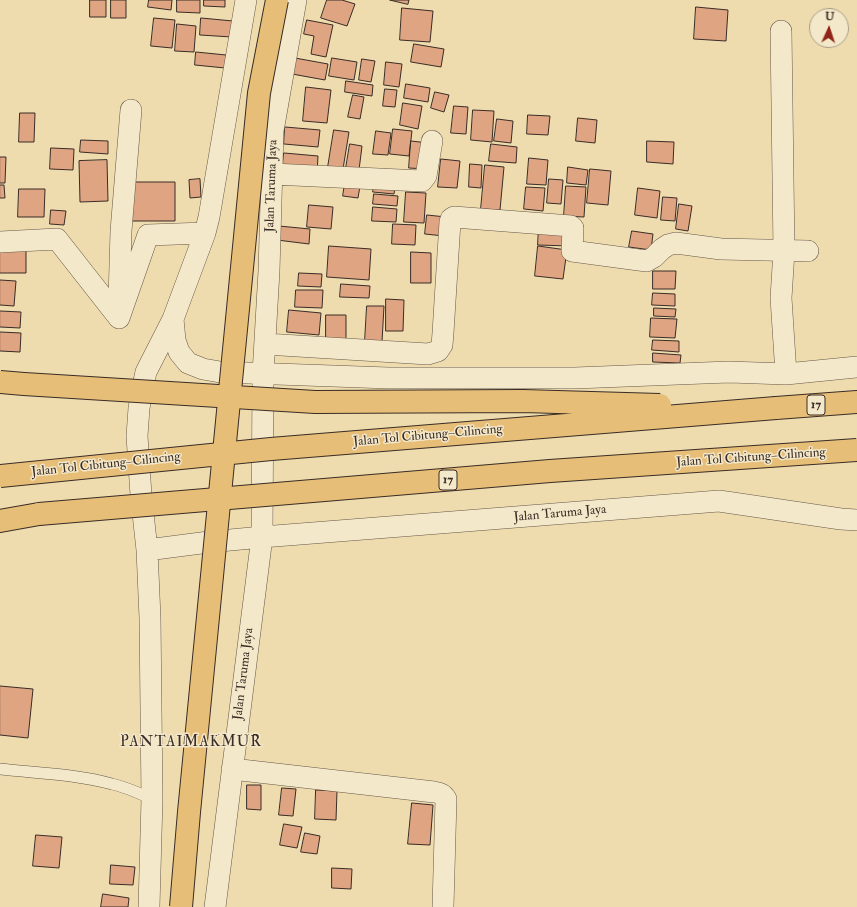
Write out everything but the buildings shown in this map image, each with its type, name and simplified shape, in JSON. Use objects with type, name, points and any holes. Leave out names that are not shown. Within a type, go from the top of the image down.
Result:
[{"type":"main road","name":"Jalan Taruma Jaya","points":[[180,907],[259,93],[277,0]]},
{"type":"main road","points":[[0,382],[315,402],[524,402],[776,408]]},
{"type":"main road","name":"Jalan Tol Cibitung–Cilincing","points":[[0,476],[271,448],[857,402]]},
{"type":"main road","name":"Jalan Tol Cibitung–Cilincing","points":[[0,518],[542,472],[857,450]]},
{"type":"main road","points":[[0,521],[39,514]]},
{"type":"street","points":[[150,907],[152,799],[150,618],[137,436],[139,408],[146,372],[173,319],[205,233],[246,0]]},
{"type":"street","name":"Jalan Taruma Jaya","points":[[215,907],[262,537],[263,374],[269,271],[273,131],[296,0]]},
{"type":"street","points":[[781,31],[784,251],[781,298],[786,374]]},
{"type":"street","points":[[119,318],[121,237],[131,110]]},
{"type":"street","points":[[272,174],[422,180],[426,176],[432,140]]},
{"type":"street","points":[[265,344],[428,354],[438,351],[442,345],[450,222],[454,217],[571,226],[573,228],[572,251],[639,260],[647,260],[654,257],[662,248],[676,243],[721,249],[808,251]]},
{"type":"street","points":[[119,318],[148,235],[205,233]]},
{"type":"street","points":[[0,242],[57,239],[119,318]]},
{"type":"street","points":[[173,319],[175,340],[179,352],[188,363],[203,370],[220,372],[389,378],[575,378],[729,372],[786,374],[857,367]]},
{"type":"street","name":"Jalan Taruma Jaya","points":[[146,550],[262,537],[719,501],[857,520]]},
{"type":"street","points":[[232,769],[434,792],[444,795],[446,799],[443,907]]},
{"type":"lane","points":[[0,769],[84,777],[113,784],[152,799]]},
{"type":"district","name":"PANTAIMAKMUR","points":[[191,743]]}]
